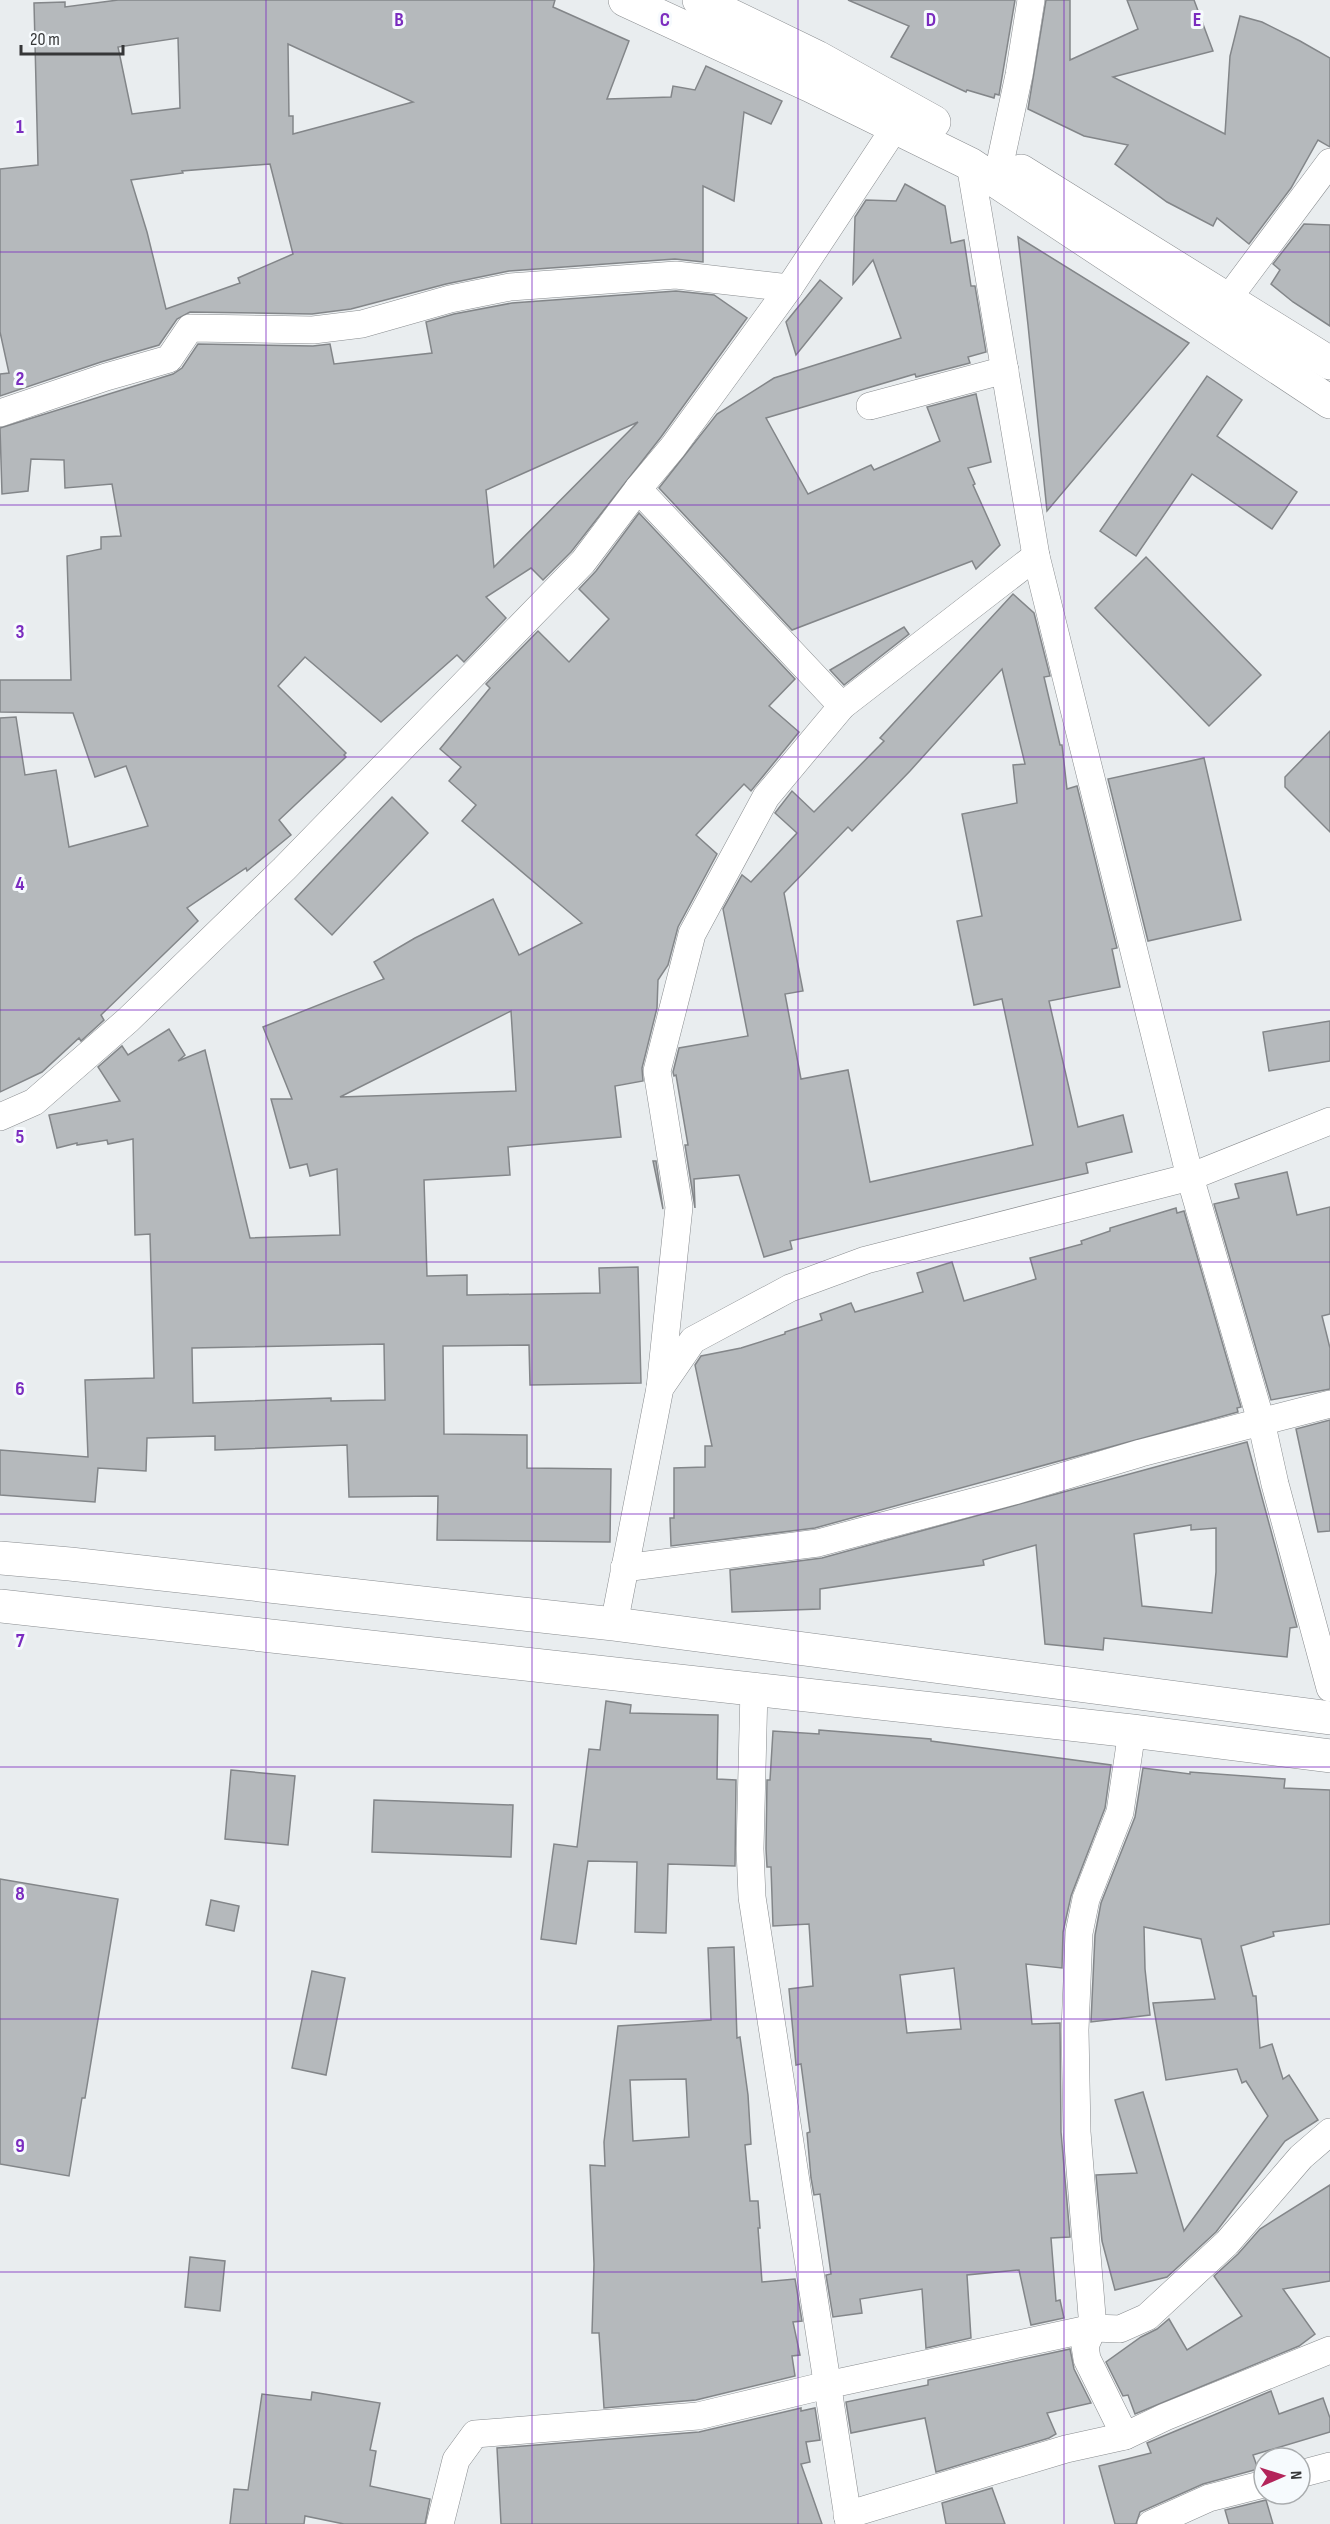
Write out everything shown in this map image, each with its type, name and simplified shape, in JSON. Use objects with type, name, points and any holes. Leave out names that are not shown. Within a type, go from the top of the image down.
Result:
[{"type":"main road","points":[[625,0],[896,126],[986,161],[1330,402]]},
{"type":"main road","points":[[699,0],[817,57],[986,161],[1227,300],[1330,363]]},
{"type":"main road","points":[[0,1558],[614,1624],[1330,1718]]},
{"type":"main road","points":[[0,1606],[1132,1731],[1330,1756]]},
{"type":"street","points":[[1031,0],[1019,75],[986,161],[1005,370],[1036,556],[1190,1177],[1261,1421],[1275,1484],[1330,1688]]},
{"type":"street","points":[[0,1117],[34,1102],[128,1020],[284,869],[583,562],[673,447],[789,288],[896,126]]},
{"type":"street","points":[[1227,300],[1330,162]]},
{"type":"street","points":[[0,413],[106,377],[169,359],[190,328],[313,330],[362,324],[450,299],[510,287],[676,275],[789,288]]},
{"type":"street","points":[[870,406],[1005,370]]},
{"type":"street","points":[[638,489],[842,706]]},
{"type":"street","points":[[614,1624],[660,1388],[680,1208],[657,1071],[692,934],[766,797],[842,706],[1036,556]]},
{"type":"street","points":[[660,1388],[693,1340],[790,1288],[866,1260],[1190,1177],[1330,1121]]},
{"type":"street","points":[[624,1568],[818,1543],[1330,1404]]},
{"type":"street","points":[[754,1689],[750,1849],[752,1897],[848,2520],[1066,2449],[1125,2436],[1165,2417],[1330,2349]]},
{"type":"street","points":[[1125,2436],[1087,2359],[1085,2346],[1093,2328],[1077,2132],[1075,2030],[1079,1933],[1086,1899],[1120,1812],[1132,1731]]},
{"type":"street","points":[[440,2524],[456,2460],[475,2434],[698,2416],[827,2385],[1093,2328],[1120,2329],[1147,2317],[1227,2243],[1301,2157],[1330,2132]]},
{"type":"street","points":[[1312,2471],[1330,2466]]},
{"type":"street","points":[[1151,2524],[1209,2498],[1252,2487]]},
{"type":"building","points":[[118,0],[555,0],[553,7],[629,41],[607,99],[671,97],[673,86],[695,90],[706,66],[782,101],[771,124],[744,112],[734,201],[703,186],[703,262],[675,259],[509,271],[446,284],[351,309],[312,314],[190,312],[177,319],[159,345],[0,396],[0,374],[9,373],[0,332],[0,169],[38,165],[34,3],[65,2],[65,7]],"holes":[[[178,38],[180,108],[132,114],[118,47]],[[288,44],[413,102],[293,134],[293,116],[289,116]],[[270,164],[293,254],[238,278],[240,283],[166,309],[147,232],[131,180],[183,173],[182,171]]]},
{"type":"building","points":[[848,0],[1015,0],[999,95],[995,94],[994,98],[967,90],[966,92],[891,57],[909,26]]},
{"type":"building","points":[[1046,0],[1070,0],[1070,60],[1138,29],[1127,0],[1194,0],[1213,51],[1113,77],[1225,134],[1230,56],[1240,16],[1262,22],[1300,41],[1330,58],[1330,147],[1318,140],[1291,188],[1249,244],[1217,218],[1213,226],[1167,202],[1115,164],[1128,145],[1084,136],[1028,109]]},
{"type":"building","points":[[905,184],[945,206],[951,243],[964,240],[971,286],[975,286],[986,352],[968,357],[970,363],[916,377],[915,374],[766,418],[808,494],[871,465],[874,470],[940,441],[927,407],[976,394],[991,462],[968,468],[975,484],[973,485],[1000,545],[976,569],[972,561],[792,630],[659,488],[717,414],[774,378],[901,338],[873,260],[853,284],[855,217],[866,200],[896,201]]},
{"type":"building","points":[[1304,224],[1330,225],[1330,326],[1293,302],[1271,284],[1280,270],[1273,264]]},
{"type":"building","points":[[1018,237],[1189,343],[1047,511],[1028,325]]},
{"type":"building","points":[[820,280],[842,298],[796,355],[786,322]]},
{"type":"building","points":[[676,291],[714,295],[747,318],[661,437],[571,552],[543,580],[531,568],[486,597],[506,618],[464,662],[457,655],[381,722],[305,657],[278,686],[346,753],[344,755],[346,757],[279,820],[291,835],[247,871],[246,868],[187,908],[198,921],[101,1015],[104,1020],[81,1041],[79,1038],[42,1072],[0,1092],[0,718],[16,717],[25,775],[56,770],[69,847],[148,826],[126,766],[95,777],[73,713],[0,712],[0,680],[71,680],[67,556],[101,549],[101,537],[121,536],[112,484],[65,488],[64,460],[31,459],[28,491],[2,494],[0,428],[173,374],[182,368],[198,344],[313,346],[330,344],[334,364],[432,353],[426,322],[512,303]],"holes":[[[638,422],[494,567],[486,490]]]},
{"type":"building","points":[[1207,376],[1242,400],[1217,436],[1297,492],[1272,529],[1192,474],[1136,556],[1100,531]]},
{"type":"building","points":[[639,513],[795,679],[769,706],[799,732],[751,791],[744,784],[696,835],[717,854],[678,927],[668,965],[658,980],[657,1008],[642,1068],[643,1081],[615,1086],[621,1137],[508,1147],[510,1175],[424,1180],[427,1276],[467,1275],[467,1295],[600,1293],[599,1268],[638,1267],[641,1383],[530,1385],[529,1345],[443,1346],[444,1434],[527,1435],[527,1468],[611,1469],[610,1542],[437,1540],[438,1496],[349,1497],[347,1445],[215,1450],[215,1436],[147,1438],[146,1471],[98,1468],[95,1502],[0,1495],[0,1450],[88,1457],[85,1380],[154,1378],[150,1234],[135,1235],[133,1139],[108,1144],[107,1140],[77,1145],[77,1143],[57,1148],[49,1115],[120,1101],[98,1067],[122,1046],[128,1055],[169,1029],[185,1055],[178,1061],[205,1050],[250,1238],[340,1235],[337,1169],[310,1176],[307,1164],[290,1168],[271,1099],[292,1099],[263,1027],[384,979],[374,962],[415,938],[493,899],[519,955],[582,923],[462,821],[476,805],[449,781],[461,767],[440,749],[490,688],[486,684],[538,631],[569,662],[609,619],[579,589],[596,571]],"holes":[[[511,1011],[516,1091],[340,1097]],[[384,1344],[385,1400],[331,1401],[331,1398],[193,1403],[192,1348]]]},
{"type":"building","points":[[1146,557],[1261,675],[1209,726],[1095,608]]},
{"type":"building","points":[[1013,594],[1034,613],[1050,676],[1044,677],[1060,745],[1062,745],[1067,789],[1077,786],[1117,948],[1112,949],[1120,987],[1049,1001],[1078,1127],[1123,1115],[1132,1152],[1086,1163],[1088,1173],[790,1241],[792,1249],[764,1257],[739,1175],[694,1179],[695,1208],[685,1145],[688,1145],[676,1075],[674,1076],[673,1072],[679,1048],[748,1036],[723,909],[742,875],[751,882],[797,833],[775,813],[792,791],[814,812],[884,741],[880,738]],"holes":[[[1002,669],[1025,764],[1013,765],[1017,803],[962,814],[982,916],[957,921],[974,1005],[1002,999],[1033,1145],[870,1182],[848,1070],[801,1079],[785,994],[803,991],[784,893],[848,827],[852,831]]]},
{"type":"building","points":[[904,627],[909,634],[844,685],[830,670]]},
{"type":"building","points":[[1330,731],[1330,832],[1285,787],[1285,777]]},
{"type":"building","points":[[1204,758],[1241,920],[1148,941],[1108,779]]},
{"type":"building","points":[[392,797],[428,833],[332,935],[295,899]]},
{"type":"building","points":[[1330,1021],[1330,1061],[1269,1071],[1263,1032]]},
{"type":"building","points":[[653,1161],[656,1161],[663,1209]]},
{"type":"building","points":[[1287,1172],[1297,1215],[1330,1207],[1330,1314],[1322,1316],[1330,1348],[1330,1389],[1271,1400],[1214,1204],[1239,1198],[1235,1184]]},
{"type":"building","points":[[1176,1208],[1177,1213],[1184,1211],[1241,1407],[1237,1408],[1238,1412],[815,1528],[671,1546],[670,1518],[674,1518],[674,1468],[705,1467],[705,1446],[712,1446],[695,1365],[701,1356],[741,1348],[785,1334],[785,1332],[822,1320],[820,1314],[851,1303],[855,1312],[923,1292],[917,1273],[952,1262],[964,1301],[1036,1279],[1030,1258],[1082,1244],[1081,1241],[1110,1231],[1110,1228]]},
{"type":"building","points":[[1330,1420],[1330,1531],[1318,1532],[1296,1429]]},
{"type":"building","points":[[1247,1442],[1297,1627],[1290,1628],[1287,1657],[1104,1638],[1103,1650],[1045,1644],[1036,1545],[983,1560],[984,1565],[820,1589],[820,1609],[732,1612],[730,1570],[822,1558]],"holes":[[[1191,1525],[1191,1530],[1216,1528],[1216,1572],[1212,1613],[1142,1606],[1134,1534]]]},
{"type":"building","points":[[606,1701],[631,1705],[630,1713],[718,1715],[717,1779],[736,1780],[735,1866],[668,1864],[666,1933],[635,1932],[637,1862],[588,1861],[576,1944],[541,1939],[554,1844],[577,1847],[589,1749],[600,1750]]},
{"type":"building","points":[[819,1730],[931,1739],[931,1741],[1111,1765],[1105,1808],[1071,1896],[1063,1932],[1062,1968],[1026,1964],[1032,2024],[1060,2023],[1061,2132],[1070,2237],[1051,2238],[1056,2301],[1060,2300],[1064,2318],[1031,2325],[1019,2270],[967,2275],[971,2338],[926,2348],[922,2289],[860,2299],[862,2313],[833,2317],[826,2275],[831,2274],[820,2194],[814,2195],[811,2178],[807,2133],[810,2132],[801,2064],[796,2065],[789,1989],[813,1986],[809,1924],[773,1926],[771,1867],[767,1867],[766,1849],[767,1780],[770,1780],[773,1731],[819,1734]],"holes":[[[954,1968],[961,2029],[907,2033],[900,1975]]]},
{"type":"building","points":[[1143,1768],[1190,1774],[1190,1772],[1285,1779],[1284,1788],[1330,1790],[1330,1924],[1273,1932],[1274,1936],[1241,1946],[1253,1996],[1256,1996],[1260,2048],[1272,2044],[1283,2079],[1289,2075],[1318,2120],[1285,2141],[1216,2232],[1167,2277],[1115,2290],[1102,2241],[1096,2175],[1137,2173],[1115,2100],[1143,2092],[1184,2231],[1268,2116],[1246,2081],[1242,2083],[1237,2069],[1166,2080],[1153,2003],[1215,1999],[1201,1939],[1144,1927],[1145,1969],[1150,2015],[1091,2022],[1095,1935],[1101,1903],[1135,1817]]},
{"type":"building","points":[[231,1770],[295,1776],[288,1845],[225,1839]]},
{"type":"building","points":[[374,1800],[513,1805],[511,1857],[372,1852]]},
{"type":"building","points":[[0,1879],[118,1899],[85,2098],[82,2098],[69,2176],[0,2164]]},
{"type":"building","points":[[211,1900],[239,1906],[234,1931],[206,1925]]},
{"type":"building","points":[[734,1947],[737,2038],[740,2037],[748,2095],[751,2144],[745,2145],[750,2201],[758,2201],[762,2282],[795,2279],[802,2321],[793,2322],[800,2355],[792,2356],[795,2376],[696,2400],[604,2408],[599,2333],[592,2333],[594,2264],[590,2165],[605,2166],[604,2142],[618,2026],[711,2020],[708,1948]],"holes":[[[686,2079],[689,2137],[633,2141],[630,2080]]]},
{"type":"building","points":[[312,1971],[345,1978],[326,2075],[292,2068]]},
{"type":"building","points":[[1330,2185],[1330,2281],[1283,2289],[1315,2334],[1299,2346],[1135,2414],[1128,2395],[1123,2396],[1106,2362],[1169,2319],[1187,2350],[1242,2316],[1214,2276],[1260,2229]]},
{"type":"building","points":[[190,2257],[225,2261],[220,2311],[185,2307]]},
{"type":"building","points":[[1070,2349],[1074,2369],[1091,2403],[1047,2413],[1056,2434],[1049,2438],[936,2472],[925,2418],[851,2433],[846,2402],[928,2385],[928,2380]]},
{"type":"building","points":[[1271,2391],[1279,2414],[1323,2398],[1330,2418],[1330,2432],[1283,2446],[1252,2446],[1252,2471],[1203,2484],[1140,2512],[1136,2524],[1115,2524],[1099,2466],[1151,2453],[1147,2443]]},
{"type":"building","points":[[312,2392],[380,2403],[370,2450],[376,2451],[370,2486],[430,2499],[425,2524],[344,2524],[305,2516],[304,2524],[230,2524],[234,2489],[248,2490],[262,2394],[311,2400]]},
{"type":"building","points":[[801,2408],[801,2411],[815,2408],[820,2440],[806,2442],[810,2462],[801,2464],[822,2524],[501,2524],[497,2448],[699,2432]]},
{"type":"building","points":[[992,2488],[1005,2524],[946,2524],[942,2503]]},
{"type":"building","points":[[1252,2503],[1252,2506],[1268,2506],[1273,2524],[1229,2524],[1225,2510]]}]
